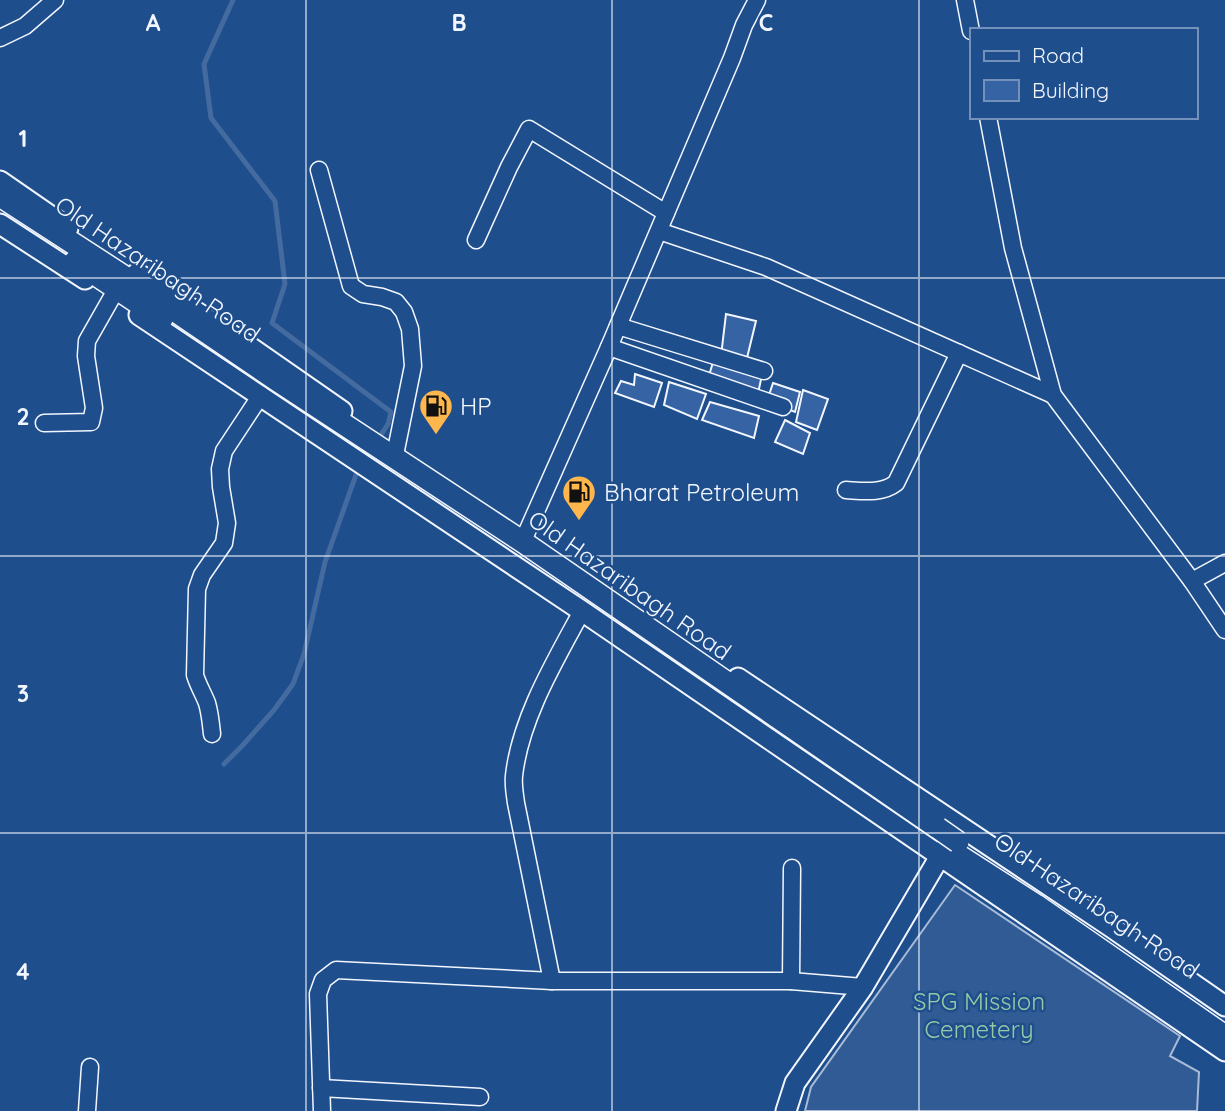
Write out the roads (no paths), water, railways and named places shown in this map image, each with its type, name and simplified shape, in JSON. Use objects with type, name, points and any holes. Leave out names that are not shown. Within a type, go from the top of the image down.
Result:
[{"type":"main road","name":"Old Hazaribagh Road","points":[[0,196],[125,277],[373,450]]},
{"type":"main road","name":"Old Hazaribagh Road","points":[[0,213],[523,542],[947,840],[1035,905],[1225,1036]]},
{"type":"main road","name":"Old Hazaribagh Road","points":[[947,840],[1225,1023]]},
{"type":"street","points":[[0,38],[25,26],[55,0]]},
{"type":"street","points":[[526,534],[757,0]]},
{"type":"street","points":[[965,0],[970,28]]},
{"type":"street","points":[[988,119],[1013,248],[1053,395],[1192,581],[1225,630]]},
{"type":"street","points":[[476,240],[529,129],[666,213]]},
{"type":"street","points":[[319,170],[351,286],[363,294],[396,302],[404,312],[410,329],[413,366],[373,450]]},
{"type":"street","points":[[0,181],[247,345],[373,450],[582,611],[947,840],[1225,1006]]},
{"type":"street","points":[[0,223],[261,396],[373,450],[526,534],[756,690],[947,840],[1225,1051]]},
{"type":"street","points":[[659,230],[766,267],[1053,395]]},
{"type":"street","points":[[44,423],[91,422],[94,408],[86,356],[87,341],[112,296]]},
{"type":"street","points":[[618,326],[764,371]]},
{"type":"street","points":[[609,347],[783,407]]},
{"type":"street","points":[[846,490],[883,490],[896,483],[959,353]]},
{"type":"street","points":[[212,734],[206,702],[198,688],[195,675],[197,589],[202,575],[225,543],[227,523],[220,469],[224,451],[261,396]]},
{"type":"street","points":[[1192,581],[1225,563]]},
{"type":"street","points":[[552,981],[513,778],[525,730],[537,697],[582,611]]},
{"type":"street","points":[[786,1111],[795,1083],[863,987],[947,840]]},
{"type":"street","points":[[791,981],[792,868]]},
{"type":"street","points":[[322,1111],[318,994],[323,980],[336,970],[552,981],[791,981],[863,987]]},
{"type":"street","points":[[87,1111],[90,1067]]},
{"type":"street","points":[[321,1087],[480,1097]]},
{"type":"waterway","points":[[233,0],[204,64],[211,118],[275,201],[285,284],[272,323],[391,412],[388,424],[377,441]]},
{"type":"waterway","points":[[224,764],[274,710],[293,684],[304,654],[325,562],[357,472],[371,450]]},
{"type":"place","name":"HP","points":[[436,436]]},
{"type":"place","name":"Bharat Petroleum","points":[[579,522]]},
{"type":"park label","name":"SPG Mission Cemetery","points":[[979,1015]]}]
